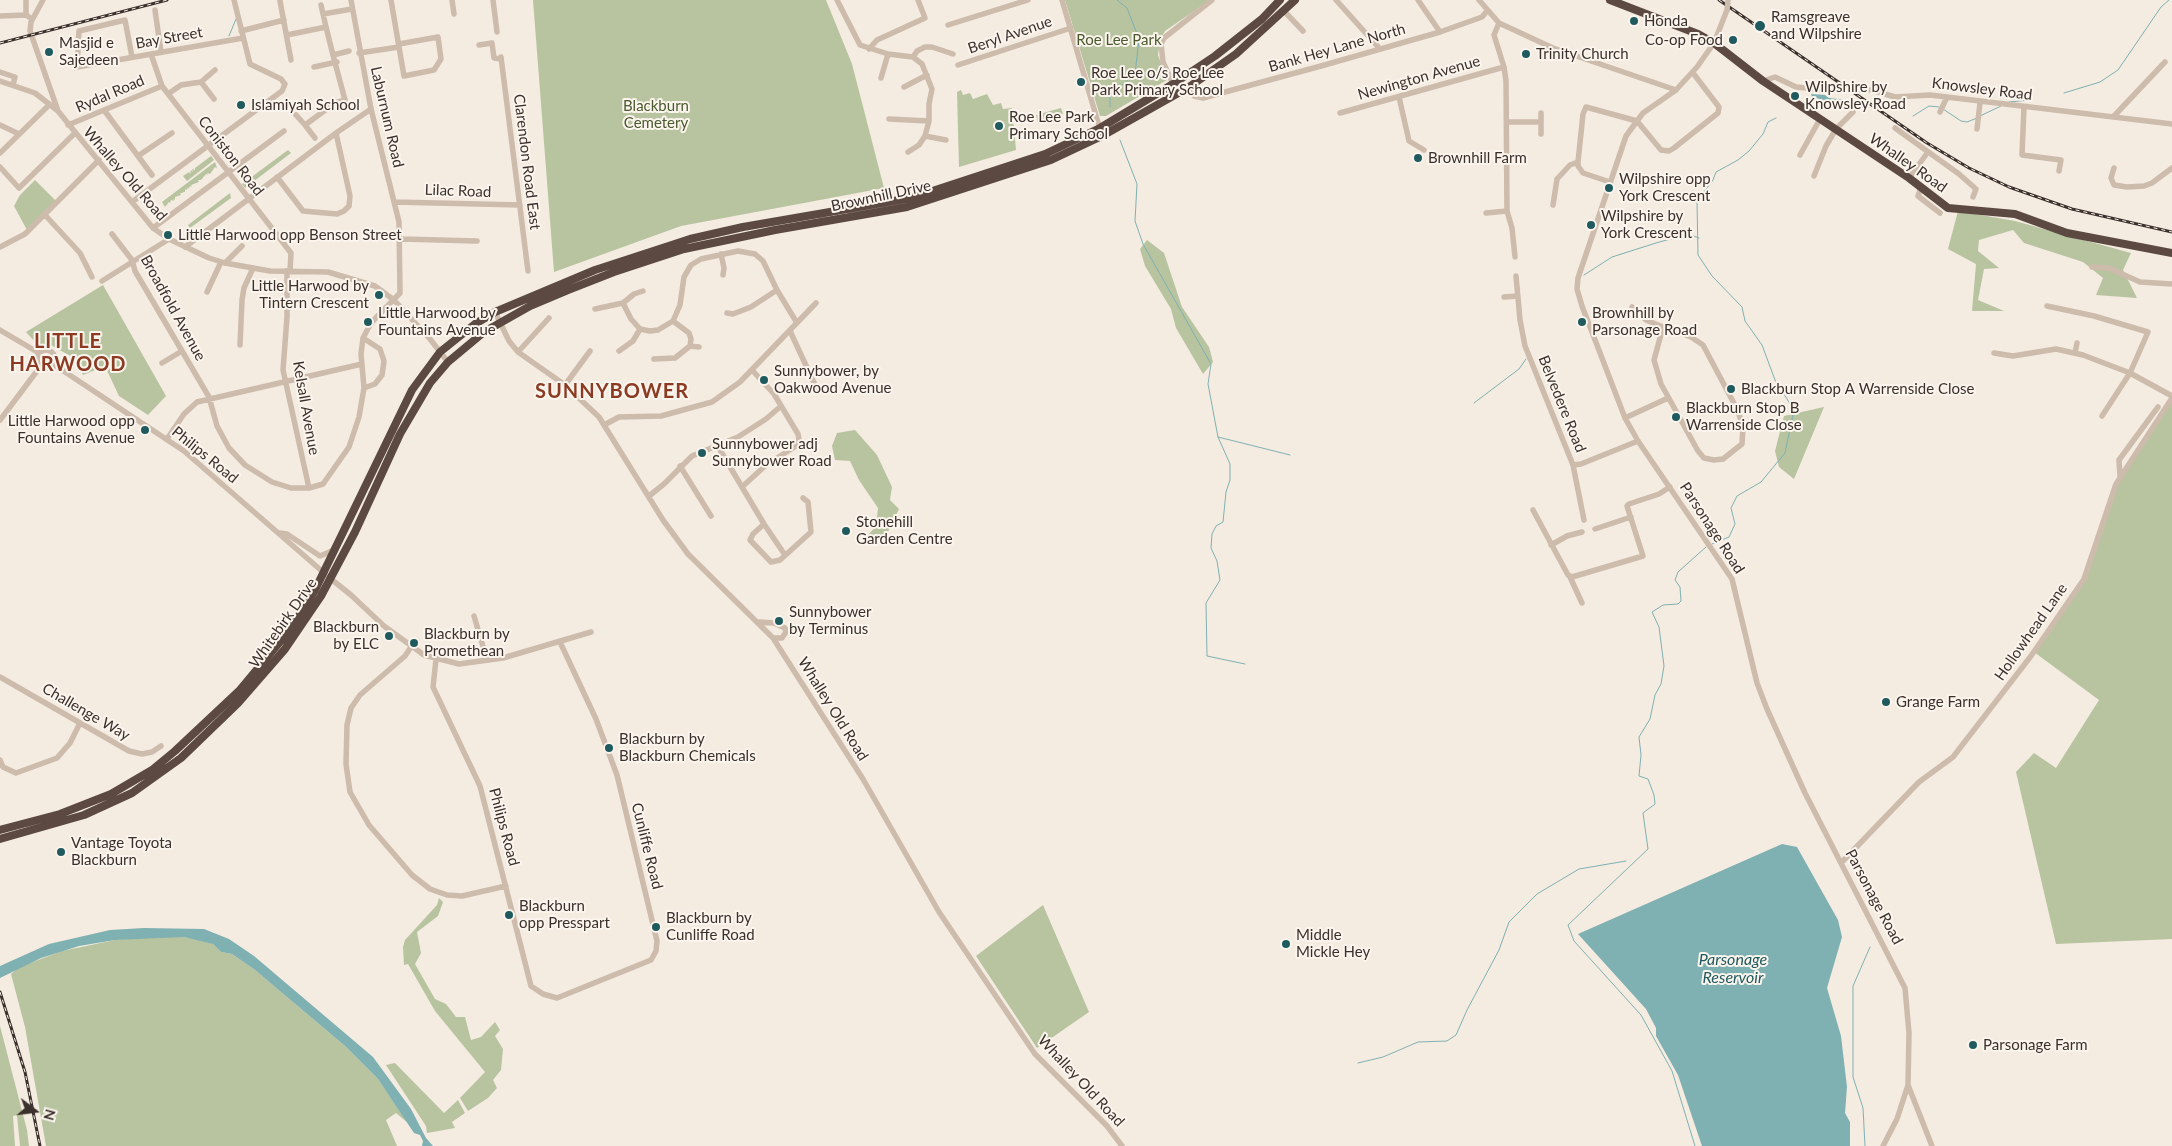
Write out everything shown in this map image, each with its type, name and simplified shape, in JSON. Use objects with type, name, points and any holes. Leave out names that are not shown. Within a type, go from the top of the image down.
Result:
[{"type":"highway","name":"Brownhill Drive","points":[[440,352],[456,337],[496,312],[595,270],[690,239],[743,227],[888,204],[926,194],[1045,154],[1100,128],[1173,84],[1254,25],[1280,0]]},
{"type":"highway","name":"Brownhill Drive","points":[[448,362],[472,340],[500,322],[552,297],[614,272],[666,254],[775,230],[907,207],[1052,160],[1102,136],[1189,87],[1236,54],[1295,0]]},
{"type":"highway","name":"Whalley Road","points":[[1610,0],[1698,34],[1714,43],[1763,81],[1909,178],[1948,208],[1969,212],[2015,214],[2067,233],[2172,253]]},
{"type":"highway","name":"Whitebirk Drive","points":[[0,830],[86,806],[152,770],[199,730],[257,671],[328,577],[338,546],[401,408],[423,373],[440,352]]},
{"type":"highway","name":"Whitebirk Drive","points":[[0,839],[84,815],[112,804],[154,778],[181,758],[264,676],[297,633],[328,577],[400,434],[430,383],[448,362]]},
{"type":"street","points":[[26,0],[26,15]]},
{"type":"street","points":[[42,0],[30,28],[58,111]]},
{"type":"street","points":[[132,202],[282,91],[286,84],[281,79],[250,64],[234,0]]},
{"type":"street","name":"Laburnum Road","points":[[351,0],[360,53],[401,239],[400,293],[394,300]]},
{"type":"street","points":[[360,53],[399,45],[438,37],[441,59],[434,70],[404,76],[399,45],[391,0]]},
{"type":"street","points":[[452,0],[454,14]]},
{"type":"street","points":[[493,0],[497,32]]},
{"type":"street","points":[[869,49],[876,40],[925,18],[918,0]]},
{"type":"street","points":[[948,25],[1028,0]]},
{"type":"street","points":[[1062,0],[1102,136]]},
{"type":"street","points":[[1173,84],[1163,62],[1160,44],[1164,38],[1212,0]]},
{"type":"street","points":[[1336,0],[1380,49]]},
{"type":"street","points":[[1418,0],[1440,32]]},
{"type":"street","points":[[1479,0],[1499,23],[1553,48],[1676,90]]},
{"type":"street","name":"Parsonage Road","points":[[1728,0],[1727,10],[1714,43],[1693,72],[1676,90],[1652,106],[1637,121],[1626,136],[1578,278],[1577,290],[1626,418],[1638,441],[1732,579],[1757,683],[1767,709],[1801,785],[1905,988],[1909,1033],[1908,1085]]},
{"type":"street","points":[[280,1],[291,60]]},
{"type":"street","points":[[839,1],[860,45],[888,54],[913,57],[922,64],[932,89],[929,104],[929,121],[925,136],[919,145],[908,152]]},
{"type":"street","points":[[305,125],[335,103],[345,100],[322,5]]},
{"type":"street","points":[[323,14],[352,9]]},
{"type":"street","points":[[155,10],[161,52]]},
{"type":"street","points":[[1284,11],[1303,31]]},
{"type":"street","name":"Bank Hey Lane North","points":[[1192,93],[1194,96],[1203,98],[1380,49],[1440,32],[1482,17],[1487,11]]},
{"type":"street","points":[[0,16],[26,15],[32,20]]},
{"type":"street","name":"Bay Street","points":[[132,58],[125,20],[79,31],[77,67],[132,58],[243,38]]},
{"type":"street","points":[[241,31],[284,20]]},
{"type":"street","points":[[1499,23],[1494,36],[1504,68],[1507,122],[1507,211],[1512,228],[1515,257]]},
{"type":"street","points":[[287,35],[326,27]]},
{"type":"street","name":"Beryl Avenue","points":[[958,65],[1071,28]]},
{"type":"street","name":"Clarendon Road East","points":[[479,45],[492,43],[494,58],[501,58],[528,271]]},
{"type":"street","points":[[913,57],[917,51],[925,47],[932,47],[953,54]]},
{"type":"street","points":[[334,55],[349,51]]},
{"type":"street","name":"Coniston Road","points":[[151,54],[162,86],[206,146],[291,253],[289,271]]},
{"type":"street","points":[[881,78],[888,54]]},
{"type":"street","points":[[314,66],[337,62]]},
{"type":"street","points":[[2114,116],[2165,62]]},
{"type":"street","name":"Newington Avenue","points":[[1340,113],[1504,68]]},
{"type":"street","points":[[168,94],[181,85],[201,82],[214,70]]},
{"type":"street","points":[[0,72],[15,77],[13,85]]},
{"type":"street","points":[[1610,182],[1583,173],[1578,166],[1583,114],[1586,107],[1637,121],[1661,150],[1665,151],[1674,148],[1690,133],[1718,113],[1718,103],[1693,72]]},
{"type":"street","points":[[904,87],[927,75]]},
{"type":"street","name":"Knowsley Road","points":[[1763,81],[1775,77],[1796,87],[1872,90],[1894,97],[1921,95],[1947,97],[1980,103],[2114,116],[2172,124]]},
{"type":"street","name":"Whalley Old Road","points":[[0,81],[35,93],[58,111],[74,134],[99,160],[153,228],[170,240],[184,248],[223,262],[253,268],[328,272],[354,278],[375,286],[394,300],[448,362]]},
{"type":"street","points":[[201,82],[214,99]]},
{"type":"street","name":"Rydal Road","points":[[68,125],[162,86]]},
{"type":"street","points":[[1399,97],[1409,142],[1424,150]]},
{"type":"street","points":[[1942,109],[1947,97]]},
{"type":"street","points":[[1977,129],[1980,103]]},
{"type":"street","points":[[0,154],[49,105]]},
{"type":"street","points":[[2024,107],[2022,155],[2061,160],[2059,171]]},
{"type":"street","points":[[184,248],[336,133],[372,109]]},
{"type":"street","points":[[104,110],[152,175]]},
{"type":"street","points":[[1814,176],[1826,146],[1836,129],[1853,112]]},
{"type":"street","points":[[1541,113],[1541,134]]},
{"type":"street","points":[[296,115],[315,138]]},
{"type":"street","points":[[890,119],[903,118],[912,122],[929,121]]},
{"type":"street","points":[[1800,155],[1820,119]]},
{"type":"street","points":[[1507,122],[1540,122]]},
{"type":"street","points":[[0,125],[19,134]]},
{"type":"street","points":[[1895,128],[1978,190],[1972,197]]},
{"type":"street","points":[[153,228],[284,131]]},
{"type":"street","points":[[138,156],[172,133]]},
{"type":"street","points":[[277,177],[303,211],[337,214],[344,211],[349,206],[350,196],[336,133]]},
{"type":"street","points":[[0,167],[19,188],[74,134]]},
{"type":"street","points":[[925,136],[946,140]]},
{"type":"street","points":[[1909,178],[1928,152]]},
{"type":"street","points":[[0,247],[25,234],[99,160]]},
{"type":"street","points":[[1553,204],[1557,179],[1570,165],[1578,162]]},
{"type":"street","points":[[2114,168],[2111,178],[2112,188],[2144,186],[2172,168]]},
{"type":"street","points":[[1921,187],[1918,196],[1940,213]]},
{"type":"street","name":"Lilac Road","points":[[394,202],[520,205]]},
{"type":"street","points":[[1486,213],[1507,211]]},
{"type":"street","points":[[45,215],[80,253],[92,276]]},
{"type":"street","name":"Broadfold Avenue","points":[[112,234],[133,263],[135,270],[209,398],[217,426],[230,448],[245,465],[272,482],[291,488],[310,488]]},
{"type":"street","points":[[401,239],[476,241]]},
{"type":"street","points":[[102,281],[170,240]]},
{"type":"street","points":[[207,292],[223,262],[242,246]]},
{"type":"street","points":[[623,303],[631,319],[640,329],[650,332],[658,330],[673,321],[680,304],[686,271],[696,260],[744,251],[759,257],[797,323]]},
{"type":"street","points":[[721,254],[727,268],[723,275]]},
{"type":"street","points":[[2092,267],[2109,268],[2140,282],[2172,284]]},
{"type":"street","points":[[240,345],[244,288],[253,268]]},
{"type":"street","name":"Kelsall Avenue","points":[[289,271],[283,361],[310,488]]},
{"type":"street","name":"Belvedere Road","points":[[1516,276],[1525,346],[1573,465],[1584,520]]},
{"type":"street","points":[[728,313],[733,314],[751,307],[777,290]]},
{"type":"street","points":[[595,309],[623,303],[634,294],[644,292]]},
{"type":"street","points":[[1504,297],[1518,296]]},
{"type":"street","points":[[310,488],[323,484],[349,447],[359,417],[364,388],[361,346],[363,338],[371,323],[394,300]]},
{"type":"street","points":[[606,424],[619,417],[661,416],[712,402],[752,370],[816,303]]},
{"type":"street","points":[[2047,306],[2094,316],[2148,332],[2130,373],[2102,416]]},
{"type":"street","points":[[1632,307],[1646,320],[1680,332],[1702,345],[1737,409],[1743,426],[1742,444],[1723,459],[1704,458],[1661,384],[1654,360],[1663,327]]},
{"type":"street","name":"Whalley Old Road","points":[[496,312],[509,341],[518,352],[565,385],[590,406],[606,424],[649,496],[688,554],[759,622],[773,638],[863,779],[939,912],[1034,1054],[1107,1126],[1122,1146]]},
{"type":"street","points":[[518,352],[549,318]]},
{"type":"street","points":[[673,321],[689,333],[690,346]]},
{"type":"street","points":[[618,351],[633,341],[640,329]]},
{"type":"street","name":"Philips Road","points":[[0,330],[39,353],[45,351],[52,353],[54,357],[53,364],[167,439],[218,479],[328,577],[411,647],[424,655],[459,664],[503,658],[592,632]]},
{"type":"street","points":[[790,331],[816,387]]},
{"type":"street","points":[[363,338],[380,348],[384,361],[382,375],[374,384],[364,388]]},
{"type":"street","points":[[2075,353],[2077,343]]},
{"type":"street","points":[[653,359],[675,358],[690,346],[699,347]]},
{"type":"street","points":[[1994,353],[2001,351],[2013,356],[2056,349],[2075,353],[2094,358],[2130,373],[2172,397]]},
{"type":"street","points":[[162,363],[182,351]]},
{"type":"street","points":[[565,385],[590,351]]},
{"type":"street","points":[[39,353],[37,361],[40,366],[48,368],[53,364]]},
{"type":"street","points":[[167,439],[188,409],[197,402],[362,364]]},
{"type":"street","points":[[0,420],[40,366]]},
{"type":"street","points":[[742,487],[766,465],[797,445],[798,434],[774,394],[752,370]]},
{"type":"street","name":"Hollowhead Lane","points":[[1841,863],[1919,782],[1953,757],[2031,656],[2084,579],[2104,514],[2120,477],[2172,397]]},
{"type":"street","points":[[1626,418],[1668,398]]},
{"type":"street","points":[[649,496],[692,456],[738,436],[766,419],[781,406]]},
{"type":"street","name":"Hollowhead Lane","points":[[2120,477],[2119,460],[2158,407]]},
{"type":"street","points":[[1573,465],[1638,441]]},
{"type":"street","points":[[717,445],[764,524],[785,555]]},
{"type":"street","points":[[680,466],[711,516]]},
{"type":"street","points":[[1570,577],[1643,556],[1627,506],[1659,494],[1670,487]]},
{"type":"street","points":[[764,524],[751,536],[752,545],[772,563],[785,555],[812,530],[808,502],[803,498]]},
{"type":"street","points":[[1533,510],[1570,577],[1582,603]]},
{"type":"street","points":[[1595,530],[1631,517]]},
{"type":"street","points":[[278,532],[288,534],[320,556],[330,553],[338,546]]},
{"type":"street","points":[[1551,545],[1567,536],[1582,532]]},
{"type":"street","points":[[474,616],[487,660]]},
{"type":"street","points":[[759,622],[774,623],[784,628],[786,632],[782,638],[773,638]]},
{"type":"street","name":"Cunliffe Road","points":[[552,998],[608,979],[651,960],[657,946],[617,775],[596,719],[560,642]]},
{"type":"street","points":[[411,647],[405,656],[360,695],[351,708],[347,725],[346,764],[350,792],[369,825],[412,875],[430,889],[447,895],[462,896],[506,886]]},
{"type":"street","name":"Philips Road","points":[[436,659],[432,680],[435,693],[480,786],[531,986],[552,998]]},
{"type":"street","name":"Challenge Way","points":[[0,677],[129,751],[142,754],[152,752],[161,746]]},
{"type":"street","points":[[0,760],[3,767],[16,773],[57,758],[70,743],[80,723]]},
{"type":"street","points":[[1883,1146],[1897,1120],[1908,1085]]},
{"type":"street","points":[[1908,1085],[1932,1146]]},
{"type":"green space","name":"Blackburn Cemetery","points":[[533,0],[826,0],[852,64],[884,188],[681,226],[554,272]]},
{"type":"green space","name":"Roe Lee Park","points":[[1065,0],[1210,0],[1165,31],[1160,40],[1158,55],[1167,80],[1106,116],[1100,116]]},
{"type":"green space","points":[[961,90],[963,95],[970,93],[973,99],[987,94],[993,105],[1001,103],[1003,109],[1012,108],[1016,150],[959,167],[957,92]]},
{"type":"green space","points":[[1061,108],[1063,114],[1038,123],[1036,115]]},
{"type":"green space","points":[[288,150],[291,153],[245,188],[242,184]]},
{"type":"green space","points":[[211,156],[214,160],[187,181],[183,176],[189,172],[190,174],[191,170],[193,172],[192,169],[195,170],[195,168]]},
{"type":"green space","points":[[215,162],[217,168],[215,167],[210,174],[207,173],[208,175],[206,174],[201,180],[198,180],[199,182],[191,185],[192,187],[190,186],[189,189],[188,187],[187,190],[185,189],[185,192],[182,192],[184,193],[180,193],[181,195],[175,197],[174,201],[171,200],[165,207],[162,202]]},
{"type":"green space","points":[[35,180],[56,201],[27,230],[14,206],[20,195]]},
{"type":"green space","points":[[230,193],[231,198],[190,228],[188,225]]},
{"type":"green space","points":[[1958,211],[2015,221],[2131,253],[2123,270],[2137,298],[2096,295],[2103,278],[2083,262],[2024,243],[2013,230],[1979,240],[1978,251],[1999,268],[1984,269],[1978,300],[2004,311],[1972,311],[1976,264],[1948,249]]},
{"type":"green space","points":[[1147,240],[1164,253],[1182,307],[1209,347],[1213,362],[1203,374],[1176,328],[1171,309],[1145,266],[1140,249]]},
{"type":"green space","points":[[103,285],[166,396],[148,415],[119,396],[105,366],[83,375],[74,358],[49,344],[37,344],[26,332]]},
{"type":"green space","points":[[2172,398],[2172,939],[2056,944],[2016,772],[2034,753],[2056,768],[2099,700],[2034,652],[2084,579],[2111,495]]},
{"type":"green space","points":[[1824,407],[1794,479],[1779,467],[1775,451],[1784,416]]},
{"type":"green space","points":[[855,430],[877,455],[892,487],[890,500],[899,509],[885,538],[873,544],[863,541],[876,526],[878,508],[859,480],[850,461],[835,460],[832,446],[837,433]]},
{"type":"green space","points":[[439,898],[443,902],[438,916],[417,932],[421,953],[415,964],[435,999],[446,1004],[456,1017],[465,1017],[471,1040],[481,1037],[495,1022],[500,1030],[495,1036],[503,1049],[501,1070],[493,1080],[497,1088],[488,1098],[468,1111],[460,1098],[485,1072],[435,1011],[408,964],[404,965],[403,947],[405,940],[437,905]]},
{"type":"green space","points":[[1043,905],[1089,1012],[1037,1048],[976,956]]},
{"type":"green space","points":[[140,937],[184,937],[206,941],[213,944],[221,952],[232,954],[255,970],[345,1046],[378,1079],[408,1123],[396,1113],[386,1120],[397,1146],[46,1146],[25,1027],[11,974],[19,967],[62,951]]},
{"type":"green space","points":[[0,1026],[27,1130],[29,1146],[20,1146],[17,1115],[13,1116],[15,1146],[0,1146]]},
{"type":"green space","points":[[395,1063],[444,1113],[458,1100],[465,1113],[452,1122],[455,1128],[427,1133],[426,1126],[386,1065]]},
{"type":"water","points":[[1811,94],[1848,100],[1842,102],[1827,101],[1812,97]]},
{"type":"water","name":"Parsonage Reservoir","points":[[1782,844],[1797,847],[1838,920],[1842,937],[1827,988],[1841,1036],[1847,1087],[1845,1113],[1850,1122],[1850,1146],[1702,1146],[1678,1075],[1656,1036],[1656,1028],[1646,1009],[1578,934]]},
{"type":"water","points":[[144,928],[204,929],[229,939],[254,956],[373,1057],[411,1109],[426,1138],[433,1146],[422,1146],[423,1141],[420,1135],[414,1133],[378,1079],[345,1046],[255,970],[232,954],[221,952],[213,944],[184,937],[115,940],[79,946],[41,958],[0,978],[0,966],[49,944],[110,930]]},
{"type":"waterway","points":[[1110,107],[1110,95],[1135,74],[1139,39],[1127,8],[1117,0]]},
{"type":"waterway","points":[[2064,93],[2100,82],[2118,70],[2161,7],[2169,0]]},
{"type":"waterway","points":[[229,36],[236,19]]},
{"type":"waterway","points":[[2009,102],[2029,100]]},
{"type":"waterway","points":[[1913,116],[1929,106],[1939,107]]},
{"type":"waterway","points":[[1980,116],[2001,106]]},
{"type":"waterway","points":[[1943,109],[1961,121],[1967,122],[1977,118]]},
{"type":"waterway","points":[[1712,544],[1729,537],[1735,524],[1731,508],[1737,496],[1761,482],[1785,453],[1794,410],[1775,380],[1762,345],[1745,321],[1742,307],[1712,276],[1698,255],[1697,201],[1713,180],[1716,172],[1738,160],[1749,151],[1763,134],[1768,122],[1776,118]]},
{"type":"waterway","points":[[1120,140],[1137,184],[1135,221],[1143,244],[1211,364],[1208,384],[1218,437],[1230,464],[1230,480],[1226,492],[1223,522],[1216,526],[1212,534],[1211,548],[1217,561],[1220,580],[1206,603],[1207,656],[1245,664]]},
{"type":"waterway","points":[[1584,275],[1612,257],[1688,234],[1699,238]]},
{"type":"waterway","points":[[1474,403],[1519,369],[1526,359]]},
{"type":"waterway","points":[[1218,437],[1290,455]]},
{"type":"waterway","points":[[1695,1146],[1672,1071],[1641,1015],[1574,941],[1568,925],[1648,849],[1643,813],[1655,804],[1648,779],[1639,776],[1641,755],[1639,737],[1650,719],[1655,695],[1661,684],[1664,666],[1659,627],[1652,612],[1663,605],[1678,604],[1681,601],[1680,587],[1675,580],[1678,572],[1706,547]]},
{"type":"waterway","points":[[1358,1063],[1383,1057],[1418,1042],[1447,1041],[1456,1035],[1499,950],[1509,922],[1537,894],[1579,869],[1626,861]]},
{"type":"waterway","points":[[1865,1146],[1863,1108],[1853,1077],[1853,986],[1870,947]]},
{"type":"railway","points":[[0,43],[167,0]]},
{"type":"railway","points":[[1719,0],[1927,143],[1969,168],[2009,187],[2072,209],[2172,232]]},
{"type":"railway","points":[[0,992],[25,1072],[40,1146]]},
{"type":"place","name":"Honda","points":[[1634,21]]},
{"type":"place","name":"Ramsgreave and Wilpshire","points":[[1760,26]]},
{"type":"place","name":"Co-op Food","points":[[1733,40]]},
{"type":"place","name":"Masjid e Sajedeen","points":[[49,52]]},
{"type":"place","name":"Trinity Church","points":[[1526,54]]},
{"type":"place","name":"Roe Lee o/s Roe Lee Park Primary School","points":[[1081,82]]},
{"type":"place","name":"Wilpshire by Knowsley Road","points":[[1795,96]]},
{"type":"place","name":"Islamiyah School","points":[[241,105]]},
{"type":"place","name":"Roe Lee Park Primary School","points":[[999,126]]},
{"type":"place","name":"Brownhill Farm","points":[[1418,158]]},
{"type":"place","name":"Wilpshire opp York Crescent","points":[[1609,188]]},
{"type":"place","name":"Wilpshire by York Crescent","points":[[1591,225]]},
{"type":"place","name":"Little Harwood opp Benson Street","points":[[168,235]]},
{"type":"place","name":"Little Harwood by Tintern Crescent","points":[[379,295]]},
{"type":"place","name":"Little Harwood by Fountains Avenue","points":[[368,322]]},
{"type":"place","name":"Brownhill by Parsonage Road","points":[[1582,322]]},
{"type":"place","name":"Sunnybower, by Oakwood Avenue","points":[[764,380]]},
{"type":"place","name":"Blackburn Stop A Warrenside Close","points":[[1731,389]]},
{"type":"place","name":"Blackburn Stop B Warrenside Close","points":[[1676,417]]},
{"type":"place","name":"Little Harwood opp Fountains Avenue","points":[[145,430]]},
{"type":"place","name":"Sunnybower adj Sunnybower Road","points":[[702,453]]},
{"type":"place","name":"Stonehill Garden Centre","points":[[846,531]]},
{"type":"place","name":"Sunnybower by Terminus","points":[[779,621]]},
{"type":"place","name":"Blackburn by ELC","points":[[389,636]]},
{"type":"place","name":"Blackburn by Promethean","points":[[414,643]]},
{"type":"place","name":"Grange Farm","points":[[1886,702]]},
{"type":"place","name":"Blackburn by Blackburn Chemicals","points":[[609,748]]},
{"type":"place","name":"Vantage Toyota Blackburn","points":[[61,852]]},
{"type":"place","name":"Blackburn opp Presspart","points":[[509,915]]},
{"type":"place","name":"Blackburn by Cunliffe Road","points":[[656,927]]},
{"type":"place","name":"Middle Mickle Hey","points":[[1286,944]]},
{"type":"place","name":"Parsonage Farm","points":[[1973,1045]]},
{"type":"district","name":"LITTLE HARWOOD","points":[[68,354]]},
{"type":"district","name":"SUNNYBOWER","points":[[612,392]]}]
